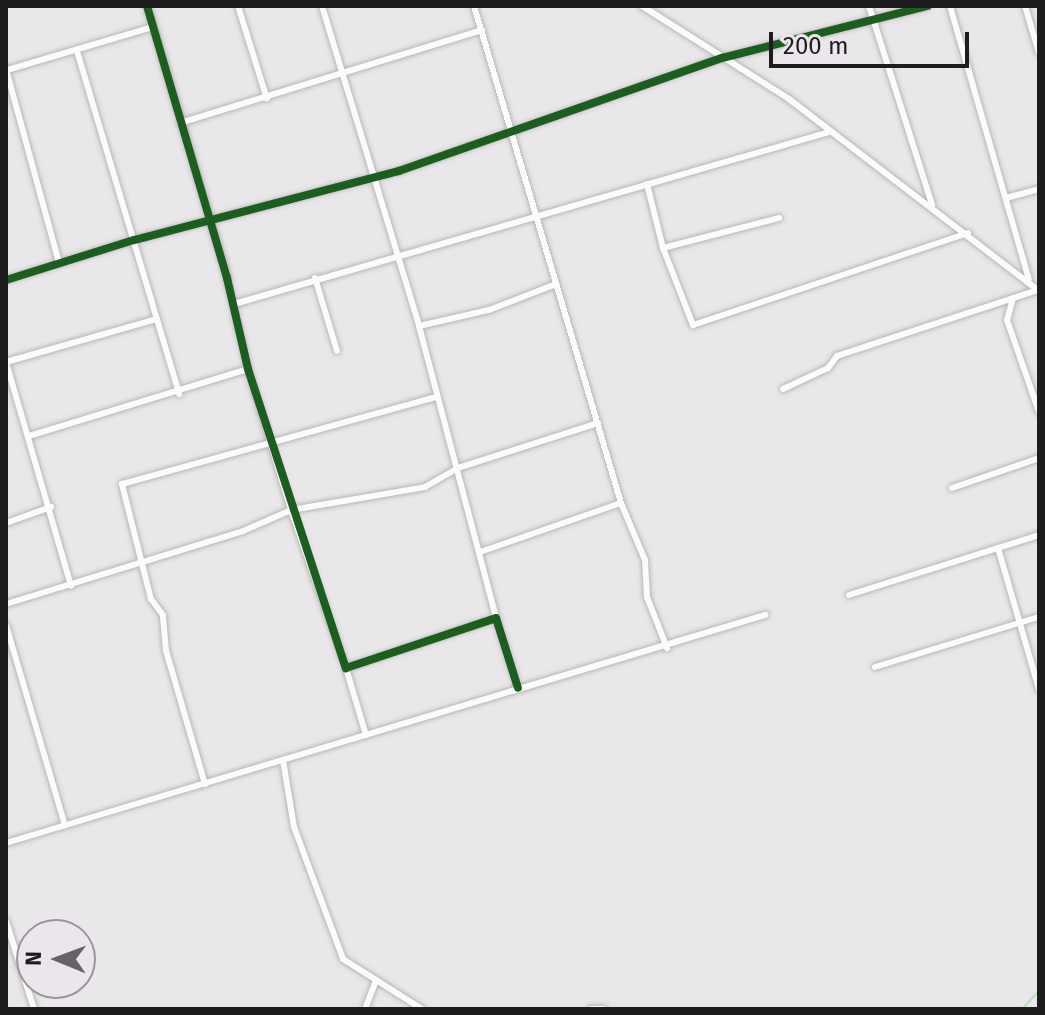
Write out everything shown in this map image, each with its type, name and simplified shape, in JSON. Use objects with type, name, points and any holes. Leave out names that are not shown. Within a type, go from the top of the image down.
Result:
[{"type":"street","points":[[147,6],[227,278],[248,369],[366,735]]},
{"type":"street","points":[[238,6],[267,99]]},
{"type":"street","points":[[322,6],[419,326],[496,618],[518,688]]},
{"type":"street","points":[[474,6],[621,503],[645,560],[647,597],[667,648]]},
{"type":"street","points":[[642,6],[932,205],[1038,290],[837,356],[828,368],[783,389]]},
{"type":"street","points":[[869,6],[932,205]]},
{"type":"street","points":[[6,280],[134,240],[374,177],[512,134],[722,58],[875,22],[928,6]]},
{"type":"street","points":[[950,6],[1029,281]]},
{"type":"street","points":[[1025,6],[1039,53]]},
{"type":"street","points":[[59,263],[6,70],[153,27]]},
{"type":"street","points":[[180,123],[267,99],[482,30]]},
{"type":"street","points":[[77,51],[97,133],[134,240],[179,394]]},
{"type":"street","points":[[234,304],[537,212],[829,132]]},
{"type":"street","points":[[647,184],[663,248],[693,325],[968,233]]},
{"type":"street","points":[[1006,198],[1039,189]]},
{"type":"street","points":[[663,248],[779,218]]},
{"type":"street","points":[[315,278],[337,351]]},
{"type":"street","points":[[419,326],[489,310],[556,284]]},
{"type":"street","points":[[1013,298],[1007,320],[1039,412]]},
{"type":"street","points":[[71,586],[51,507],[40,486],[29,436],[6,362],[157,319]]},
{"type":"street","points":[[29,436],[179,394],[248,369]]},
{"type":"street","points":[[205,784],[122,484],[271,441],[355,423],[436,397]]},
{"type":"street","points":[[6,604],[243,531],[291,510],[387,498],[425,487],[458,468],[598,423]]},
{"type":"street","points":[[952,488],[1039,458]]},
{"type":"street","points":[[480,552],[621,503]]},
{"type":"street","points":[[6,523],[51,507]]},
{"type":"street","points":[[849,595],[1039,535]]},
{"type":"street","points":[[998,548],[1039,689]]},
{"type":"street","points":[[6,843],[518,688],[667,648],[765,615]]},
{"type":"street","points":[[875,667],[1039,617]]},
{"type":"street","points":[[346,668],[496,618]]},
{"type":"street","points":[[6,625],[65,826]]},
{"type":"street","points":[[283,760],[294,827],[343,959],[422,1009]]},
{"type":"street","points":[[6,921],[34,1009]]},
{"type":"street","points":[[365,1009],[376,980]]},
{"type":"street","points":[[591,1009],[604,1009]]},
{"type":"waterway","points":[[1022,1009],[1039,991]]},
{"type":"cycle path","points":[[147,6],[227,278],[248,369],[346,668],[496,618],[518,688]]},
{"type":"cycle path","points":[[6,280],[134,240],[399,171],[722,58],[928,6]]}]
